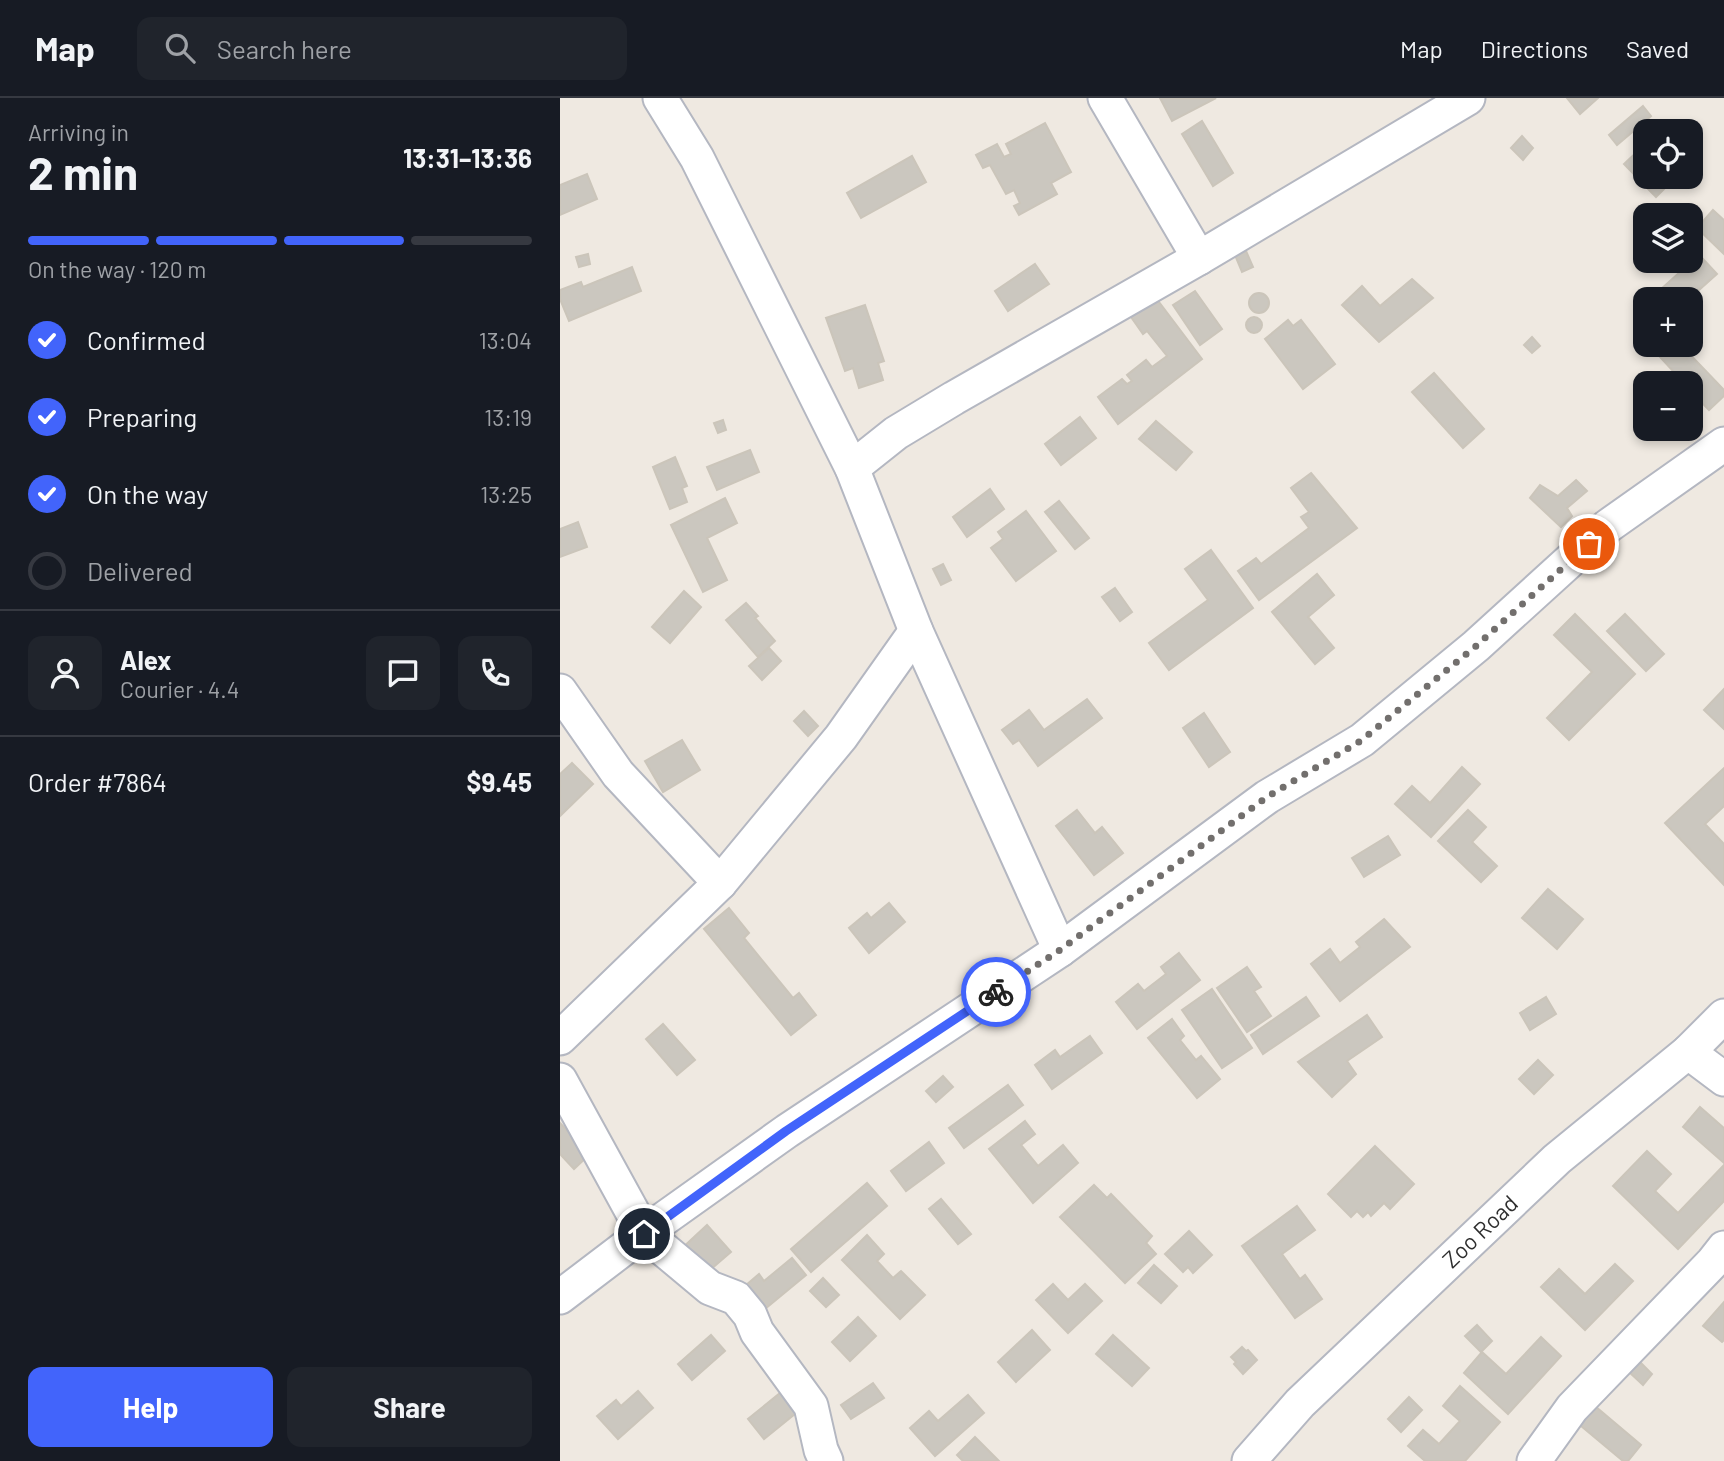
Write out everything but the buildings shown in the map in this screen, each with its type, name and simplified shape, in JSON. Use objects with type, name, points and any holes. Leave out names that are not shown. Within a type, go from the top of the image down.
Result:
[{"type":"street","points":[[660,98],[697,158],[852,468],[916,631],[1060,950]]},
{"type":"street","points":[[1105,98],[1199,258]]},
{"type":"street","points":[[852,468],[896,433],[1199,258],[1468,98]]},
{"type":"street","points":[[560,1297],[786,1131],[1060,950],[1267,797],[1362,740],[1476,646],[1608,526],[1724,444]]},
{"type":"street","points":[[560,1038],[720,883],[841,737],[916,631]]},
{"type":"street","points":[[560,691],[618,774],[720,883]]},
{"type":"street","name":"Zoo Road","points":[[1250,1461],[1300,1403],[1548,1168],[1688,1052],[1724,1016]]},
{"type":"street","points":[[1688,1052],[1724,1079]]},
{"type":"street","points":[[560,1080],[644,1234],[710,1288],[736,1298],[750,1315],[757,1332],[811,1406],[826,1461]]},
{"type":"street","points":[[1542,1456],[1572,1408],[1724,1248]]},
{"type":"way so far","points":[[996,992],[1060,950],[1267,797],[1362,740],[1476,646],[1589,544]]},
{"type":"route","points":[[644,1234],[786,1131],[996,992]]}]
